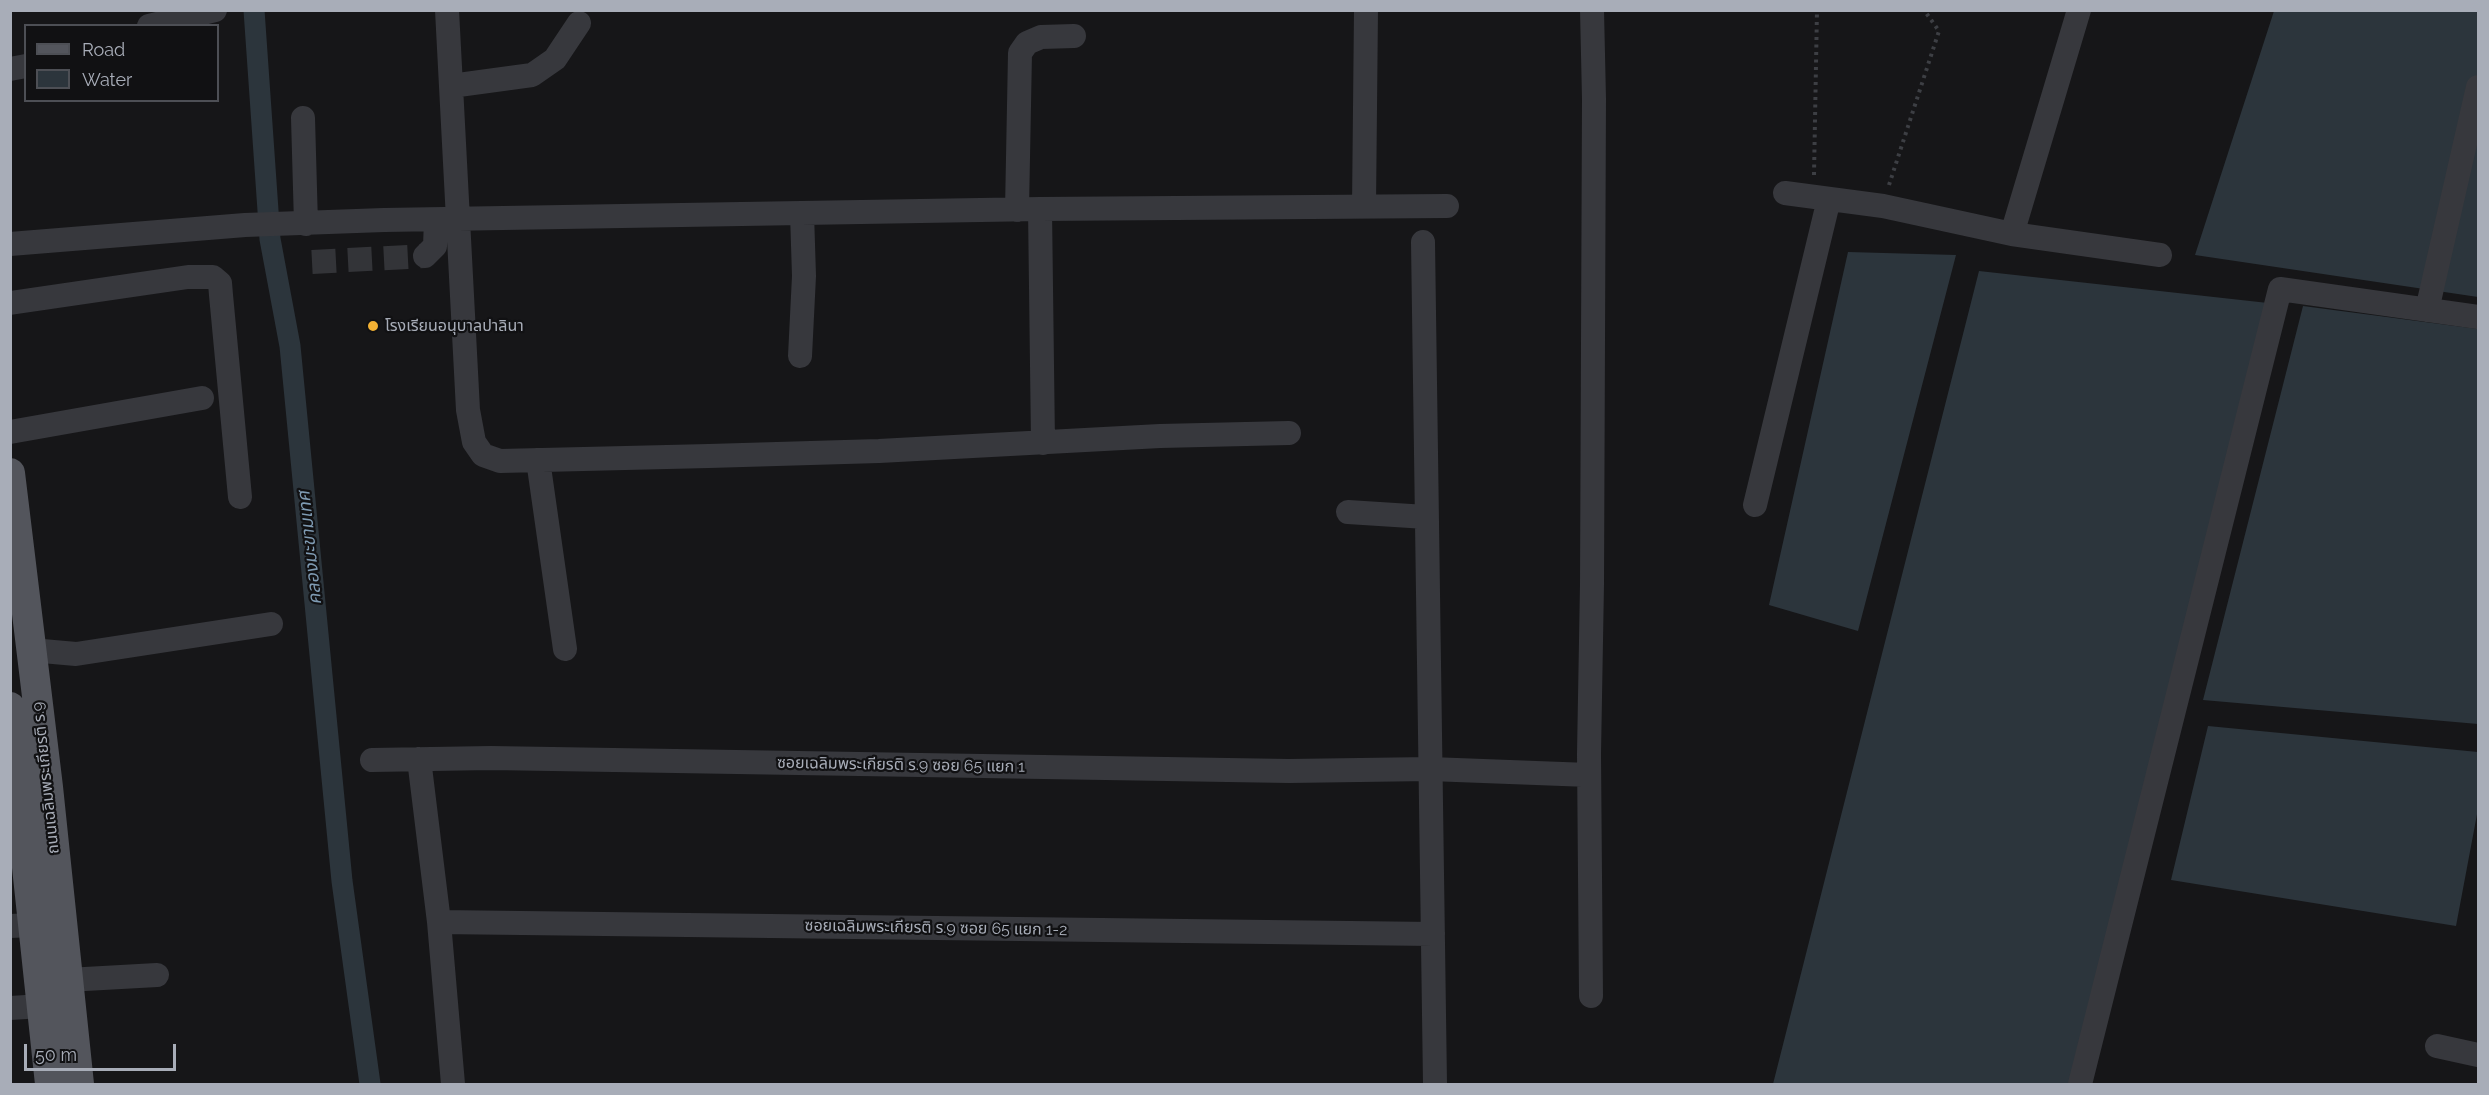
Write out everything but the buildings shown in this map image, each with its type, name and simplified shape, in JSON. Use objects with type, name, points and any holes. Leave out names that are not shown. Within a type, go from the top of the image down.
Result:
[{"type":"main road","name":"ถนนเฉลิมพระเกียรติ ร.9","points":[[10,472],[79,1084]]},
{"type":"main road","name":"ถนนเฉลิมพระเกียรติ ร.9","points":[[10,707],[22,925],[42,1006],[50,1084]]},
{"type":"street","points":[[157,24],[215,10]]},
{"type":"street","points":[[447,10],[451,86],[448,220],[468,410],[474,442],[483,455],[500,461],[879,451],[1160,436],[1288,433]]},
{"type":"street","points":[[1364,207],[1366,10]]},
{"type":"street","points":[[1591,996],[1589,776],[1594,111],[1592,10]]},
{"type":"street","points":[[2012,234],[2079,10]]},
{"type":"street","points":[[451,86],[532,75],[555,59],[579,23]]},
{"type":"street","points":[[1043,443],[1020,53],[1027,44],[1041,38],[1074,36]]},
{"type":"street","points":[[2427,310],[2478,87]]},
{"type":"street","points":[[297,224],[303,118]]},
{"type":"street","points":[[1785,193],[1883,206],[2012,234],[2160,255]]},
{"type":"street","points":[[1755,505],[1821,198]]},
{"type":"street","points":[[10,244],[245,225],[384,220],[1447,206]]},
{"type":"street","points":[[800,356],[804,276],[802,213]]},
{"type":"street","points":[[425,256],[435,246],[448,220]]},
{"type":"street","points":[[1423,242],[1435,1084]]},
{"type":"street","points":[[10,303],[189,277],[213,277],[220,283],[240,497]]},
{"type":"street","points":[[2080,1084],[2280,289],[2478,318]]},
{"type":"street","points":[[10,432],[202,398]]},
{"type":"street","points":[[538,460],[565,649]]},
{"type":"street","points":[[1348,512],[1426,517]]},
{"type":"street","points":[[31,650],[76,654],[272,624]]},
{"type":"street","name":"ซอยเฉลิมพระเกียรติ ร.9 ซอย 65 แยก 1","points":[[372,760],[515,758],[1288,771],[1430,770],[1589,776]]},
{"type":"street","points":[[419,759],[439,921],[453,1084]]},
{"type":"street","name":"ซอยเฉลิมพระเกียรติ ร.9 ซอย 65 แยก 1-2","points":[[439,921],[1432,934]]},
{"type":"street","points":[[67,980],[157,975]]},
{"type":"street","points":[[10,1008],[42,1006]]},
{"type":"street","points":[[2437,1046],[2478,1055]]},
{"type":"path","points":[[1817,10],[1821,198]]},
{"type":"path","points":[[1883,206],[1939,31],[1923,10]]},
{"type":"water","points":[[2274,11],[2478,11],[2478,297],[2195,255]]},
{"type":"water","points":[[1848,252],[1956,255],[1858,631],[1769,605]]},
{"type":"water","points":[[1979,271],[2268,303],[2073,1084],[1773,1084]]},
{"type":"water","points":[[2303,306],[2478,329],[2478,724],[2203,700]]},
{"type":"water","points":[[2208,726],[2478,752],[2478,809],[2456,926],[2171,880]]},
{"type":"waterway","name":"คลองมะขามเทศ","points":[[254,10],[270,239],[290,346],[342,881],[370,1084]]},
{"type":"tunnel","points":[[312,262],[425,256]]},
{"type":"place","name":"โรงเรียนอนุบาลปาลินา","points":[[373,326]]}]
